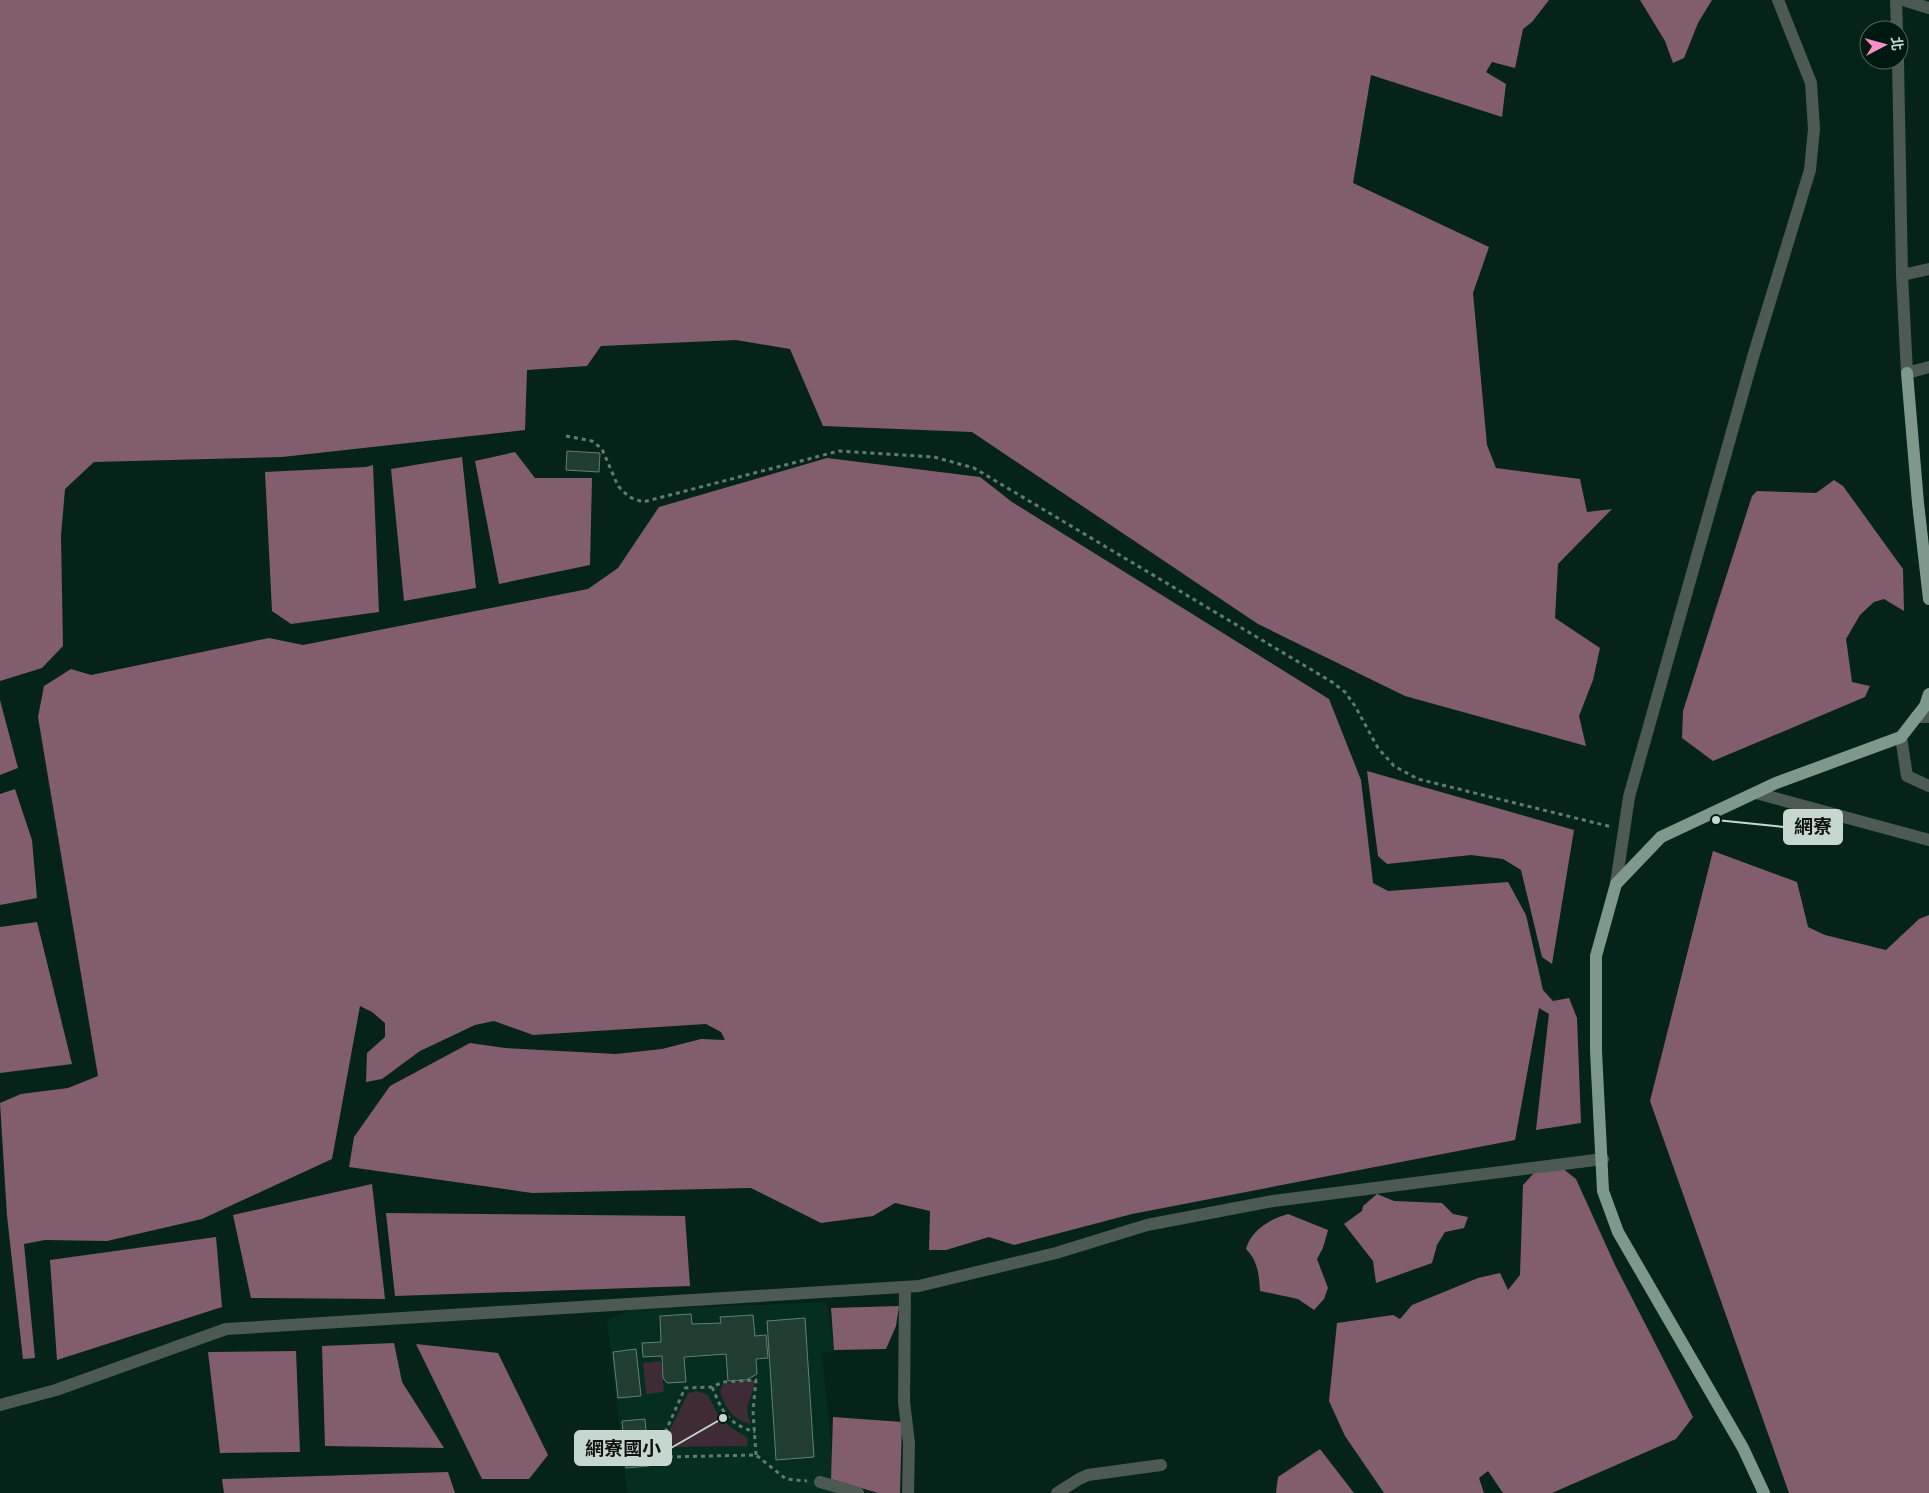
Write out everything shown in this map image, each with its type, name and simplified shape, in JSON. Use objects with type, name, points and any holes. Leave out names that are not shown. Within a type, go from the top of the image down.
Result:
[{"type":"main road","points":[[1907,373],[1918,502],[1929,599]]},
{"type":"main road","points":[[1764,1493],[1743,1448],[1618,1232],[1603,1191],[1603,1160],[1596,1051],[1596,956],[1616,884],[1662,838],[1776,783],[1901,736],[1923,717],[1929,694]]},
{"type":"street","points":[[1616,884],[1629,797],[1753,357],[1810,170],[1814,129],[1811,82],[1778,0]]},
{"type":"street","points":[[1896,0],[1897,20]]},
{"type":"street","points":[[1902,0],[1929,8]]},
{"type":"street","points":[[1898,70],[1902,275],[1907,373],[1929,367]]},
{"type":"street","points":[[1902,275],[1929,269]]},
{"type":"street","points":[[1901,736],[1907,776],[1929,786]]},
{"type":"street","points":[[1756,793],[1929,840]]},
{"type":"street","points":[[0,1404],[56,1390],[226,1329],[919,1286],[1056,1253],[1147,1225],[1273,1201],[1603,1160]]},
{"type":"street","points":[[905,1287],[904,1402],[909,1444],[908,1493]]},
{"type":"street","points":[[1057,1493],[1088,1475],[1161,1465]]},
{"type":"street","points":[[820,1482],[858,1493]]},
{"type":"path","points":[[566,436],[592,441],[602,449],[618,486],[629,497],[643,502],[840,451],[934,457],[974,468],[1332,682],[1345,692],[1378,748],[1394,766],[1418,779],[1623,830]]},
{"type":"path","points":[[756,1455],[753,1411],[756,1380],[723,1382],[712,1387],[685,1388],[664,1435],[666,1457],[756,1455],[786,1479],[820,1482]]},
{"type":"path","points":[[712,1387],[721,1410],[732,1422],[755,1432]]},
{"type":"shaded area","points":[[0,0],[1549,0],[1532,22],[1523,29],[1515,68],[1492,62],[1486,72],[1506,84],[1502,117],[1371,75],[1353,183],[1489,247],[1473,293],[1487,445],[1496,468],[1580,479],[1587,512],[1612,509],[1558,564],[1555,618],[1600,648],[1593,680],[1579,716],[1586,746],[1405,696],[1258,624],[972,432],[823,426],[790,349],[736,340],[601,346],[587,366],[527,370],[525,430],[282,457],[94,462],[65,489],[61,536],[63,646],[42,668],[0,681]]},
{"type":"shaded area","points":[[1640,0],[1712,0],[1698,23],[1684,58],[1673,63],[1665,41]]},
{"type":"shaded area","points":[[515,452],[535,478],[592,478],[590,565],[499,584],[475,461]]},
{"type":"shaded area","points":[[462,457],[476,588],[404,601],[391,469]]},
{"type":"shaded area","points":[[827,458],[980,477],[1012,502],[1329,699],[1361,780],[1373,883],[1388,891],[1508,882],[1526,915],[1543,990],[1553,1001],[1569,998],[1577,1018],[1581,1123],[1536,1130],[1549,1014],[1539,1008],[1515,1140],[1132,1214],[1014,1245],[989,1237],[946,1250],[929,1250],[930,1211],[895,1203],[873,1216],[821,1223],[751,1188],[532,1193],[349,1167],[354,1137],[390,1086],[470,1043],[505,1048],[616,1054],[662,1049],[701,1039],[725,1040],[721,1032],[706,1024],[533,1035],[494,1021],[475,1025],[420,1051],[382,1079],[366,1082],[367,1053],[385,1037],[385,1023],[372,1012],[360,1006],[332,1159],[202,1219],[107,1241],[45,1240],[24,1244],[35,1358],[23,1359],[7,1216],[0,1103],[21,1094],[68,1088],[98,1076],[38,717],[44,686],[71,669],[91,675],[269,638],[303,645],[588,589],[618,568],[659,507]]},
{"type":"shaded area","points":[[373,465],[379,612],[291,624],[272,611],[265,472],[366,467]]},
{"type":"shaded area","points":[[1834,480],[1843,486],[1903,569],[1904,611],[1884,599],[1874,602],[1860,615],[1846,639],[1852,682],[1870,686],[1865,697],[1713,761],[1682,738],[1683,711],[1752,496],[1757,491],[1816,493]]},
{"type":"shaded area","points":[[0,700],[18,768],[0,775]]},
{"type":"shaded area","points":[[1367,771],[1574,830],[1552,964],[1542,957],[1521,870],[1503,859],[1471,855],[1387,864],[1378,856]]},
{"type":"shaded area","points":[[15,789],[32,840],[37,898],[0,905],[0,794]]},
{"type":"shaded area","points":[[1713,851],[1797,882],[1808,927],[1825,935],[1886,950],[1919,919],[1929,915],[1929,1493],[1789,1493],[1650,1101]]},
{"type":"shaded area","points":[[37,922],[72,1064],[0,1073],[0,927]]},
{"type":"shaded area","points":[[1562,1168],[1576,1179],[1615,1265],[1693,1417],[1676,1439],[1552,1493],[1503,1493],[1488,1471],[1479,1478],[1484,1493],[1384,1493],[1345,1436],[1329,1401],[1337,1323],[1393,1315],[1400,1319],[1412,1305],[1478,1278],[1500,1273],[1508,1290],[1520,1275],[1523,1185],[1534,1173]]},
{"type":"shaded area","points":[[372,1184],[385,1299],[251,1298],[233,1215]]},
{"type":"shaded area","points":[[1377,1194],[1394,1201],[1442,1203],[1453,1214],[1468,1217],[1464,1228],[1445,1232],[1437,1245],[1432,1263],[1376,1283],[1373,1261],[1344,1224],[1362,1211],[1363,1206]]},
{"type":"shaded area","points":[[386,1213],[685,1216],[690,1286],[395,1296]]},
{"type":"shaded area","points":[[1288,1214],[1328,1230],[1323,1248],[1317,1259],[1328,1288],[1324,1299],[1314,1310],[1298,1299],[1260,1291],[1255,1263],[1246,1249],[1252,1236],[1262,1226]]},
{"type":"shaded area","points":[[216,1237],[222,1307],[57,1360],[50,1260]]},
{"type":"shaded area","points":[[827,1302],[835,1351],[822,1354],[836,1493],[627,1493],[607,1320],[632,1310]]},
{"type":"shaded area","points":[[899,1306],[896,1326],[886,1349],[834,1350],[831,1308]]},
{"type":"shaded area","points":[[394,1343],[402,1382],[444,1448],[325,1446],[322,1346]]},
{"type":"shaded area","points":[[416,1344],[498,1353],[548,1455],[529,1479],[482,1479]]},
{"type":"shaded area","points":[[296,1351],[300,1452],[220,1453],[208,1352]]},
{"type":"shaded area","points":[[661,1361],[664,1392],[646,1394],[643,1363]]},
{"type":"shaded area","points":[[755,1380],[748,1406],[751,1424],[744,1422],[731,1413],[720,1392],[723,1384]]},
{"type":"shaded area","points":[[697,1391],[708,1395],[717,1413],[730,1427],[748,1438],[747,1446],[676,1447],[670,1444],[667,1436],[688,1393]]},
{"type":"shaded area","points":[[833,1417],[902,1422],[900,1493],[878,1493],[831,1479]]},
{"type":"shaded area","points":[[1320,1449],[1354,1493],[1276,1493],[1278,1477]]},
{"type":"shaded area","points":[[448,1472],[455,1493],[224,1493],[222,1479]]},
{"type":"building","points":[[567,451],[600,453],[599,472],[566,470]]},
{"type":"building","points":[[691,1314],[692,1324],[721,1323],[720,1317],[753,1315],[755,1336],[766,1335],[768,1358],[756,1359],[757,1374],[746,1380],[728,1381],[726,1354],[684,1357],[686,1382],[667,1383],[663,1378],[662,1356],[643,1357],[642,1343],[661,1342],[660,1316]]},
{"type":"building","points":[[805,1318],[814,1457],[776,1460],[767,1321]]},
{"type":"building","points":[[636,1349],[641,1396],[618,1398],[613,1352]]},
{"type":"building","points":[[645,1419],[649,1466],[626,1468],[622,1421]]},
{"type":"place","name":"網寮","points":[[1716,820]]},
{"type":"place","name":"網寮國小","points":[[723,1418]]}]
